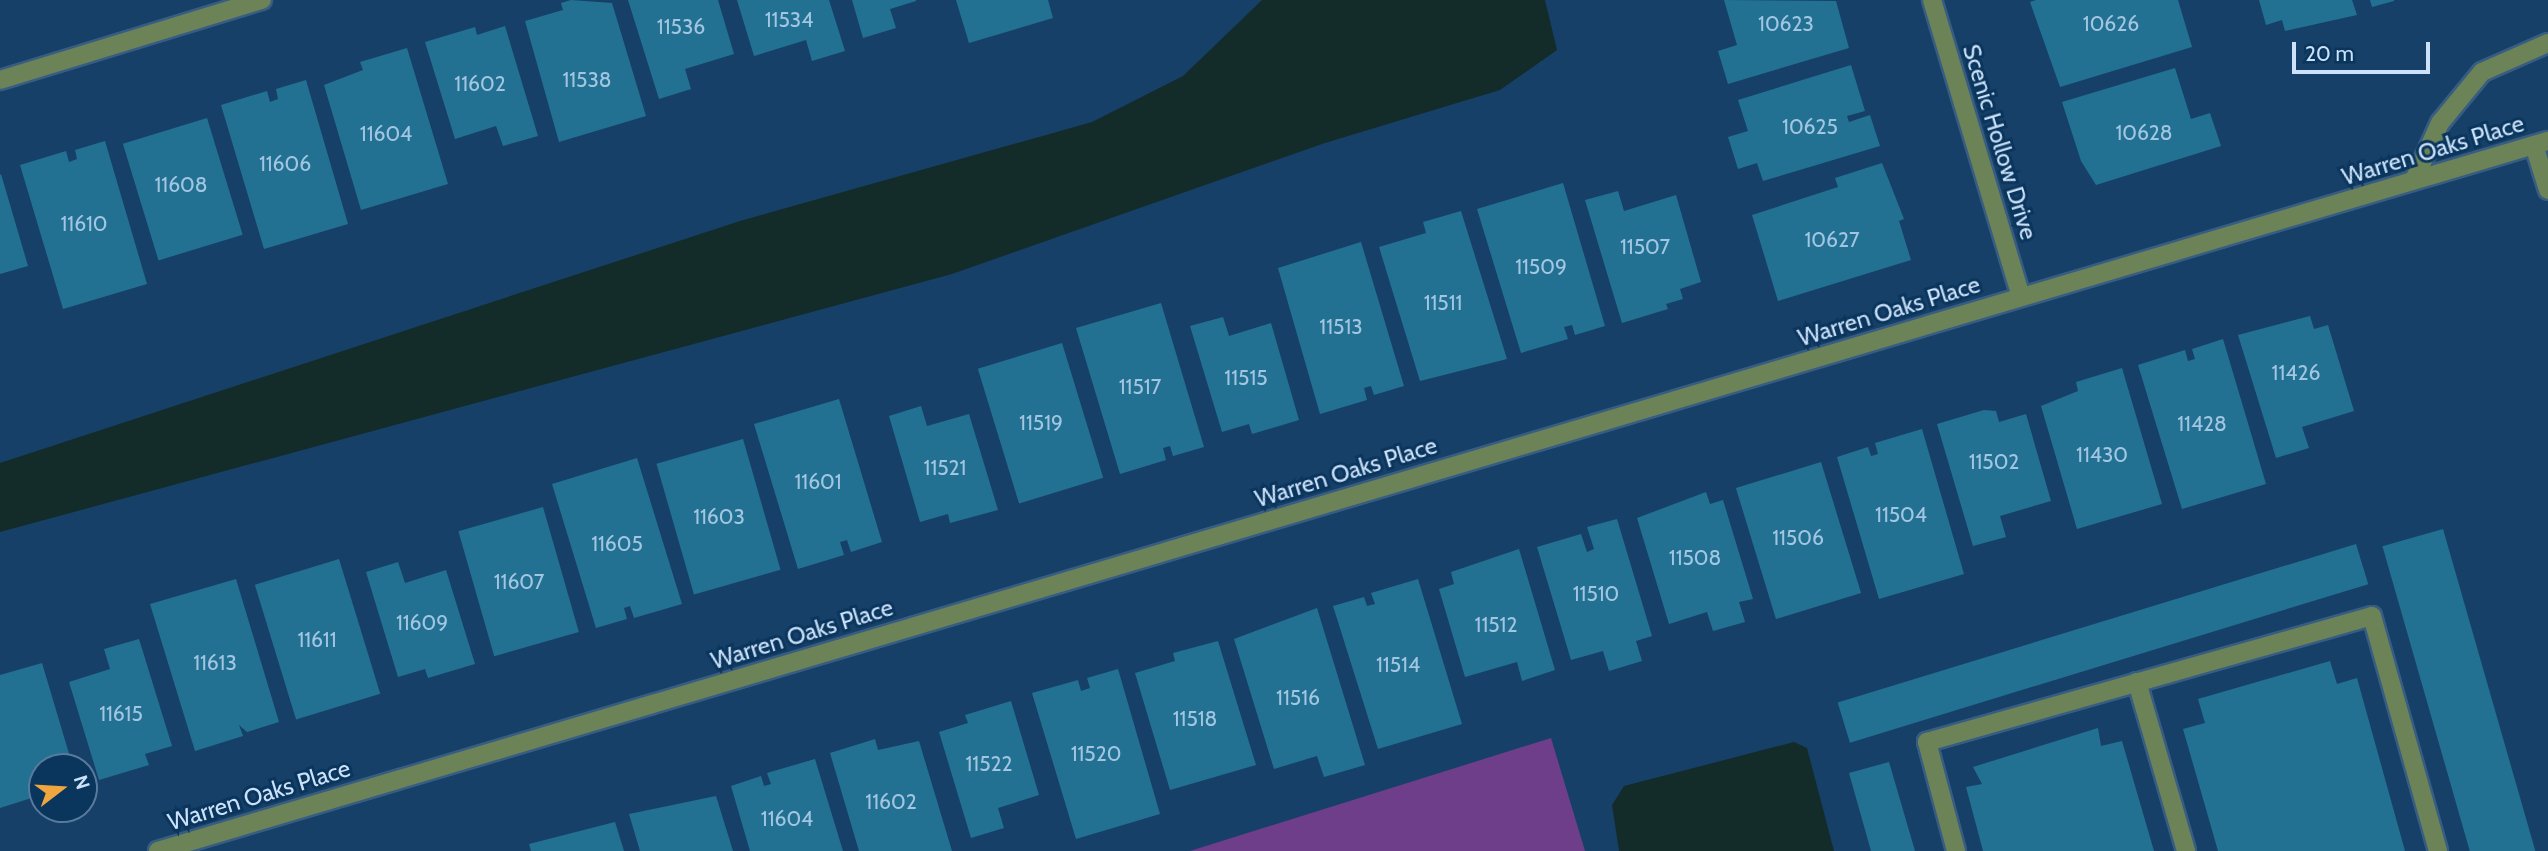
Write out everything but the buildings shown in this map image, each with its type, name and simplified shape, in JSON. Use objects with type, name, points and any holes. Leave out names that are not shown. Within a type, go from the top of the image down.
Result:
[{"type":"street","points":[[0,80],[262,0]]},
{"type":"street","name":"Scenic Hollow Drive","points":[[1932,0],[2021,298]]},
{"type":"street","points":[[2414,180],[2440,123],[2482,72],[2548,43]]},
{"type":"street","points":[[2541,143],[2548,190]]},
{"type":"street","name":"Warren Oaks Place","points":[[158,851],[2541,143]]},
{"type":"street","points":[[1956,851],[1927,742],[2372,616],[2438,851]]},
{"type":"street","points":[[2137,682],[2186,851]]},
{"type":"shaded area","points":[[1262,0],[1545,0],[1557,50],[1500,90],[1325,143],[952,274],[0,532],[0,463],[740,221],[1092,122],[1183,76]]},
{"type":"shaded area","points":[[1551,738],[1585,851],[1190,851]]},
{"type":"shaded area","points":[[1794,742],[1807,748],[1834,851],[1619,851],[1612,805],[1624,786]]}]
